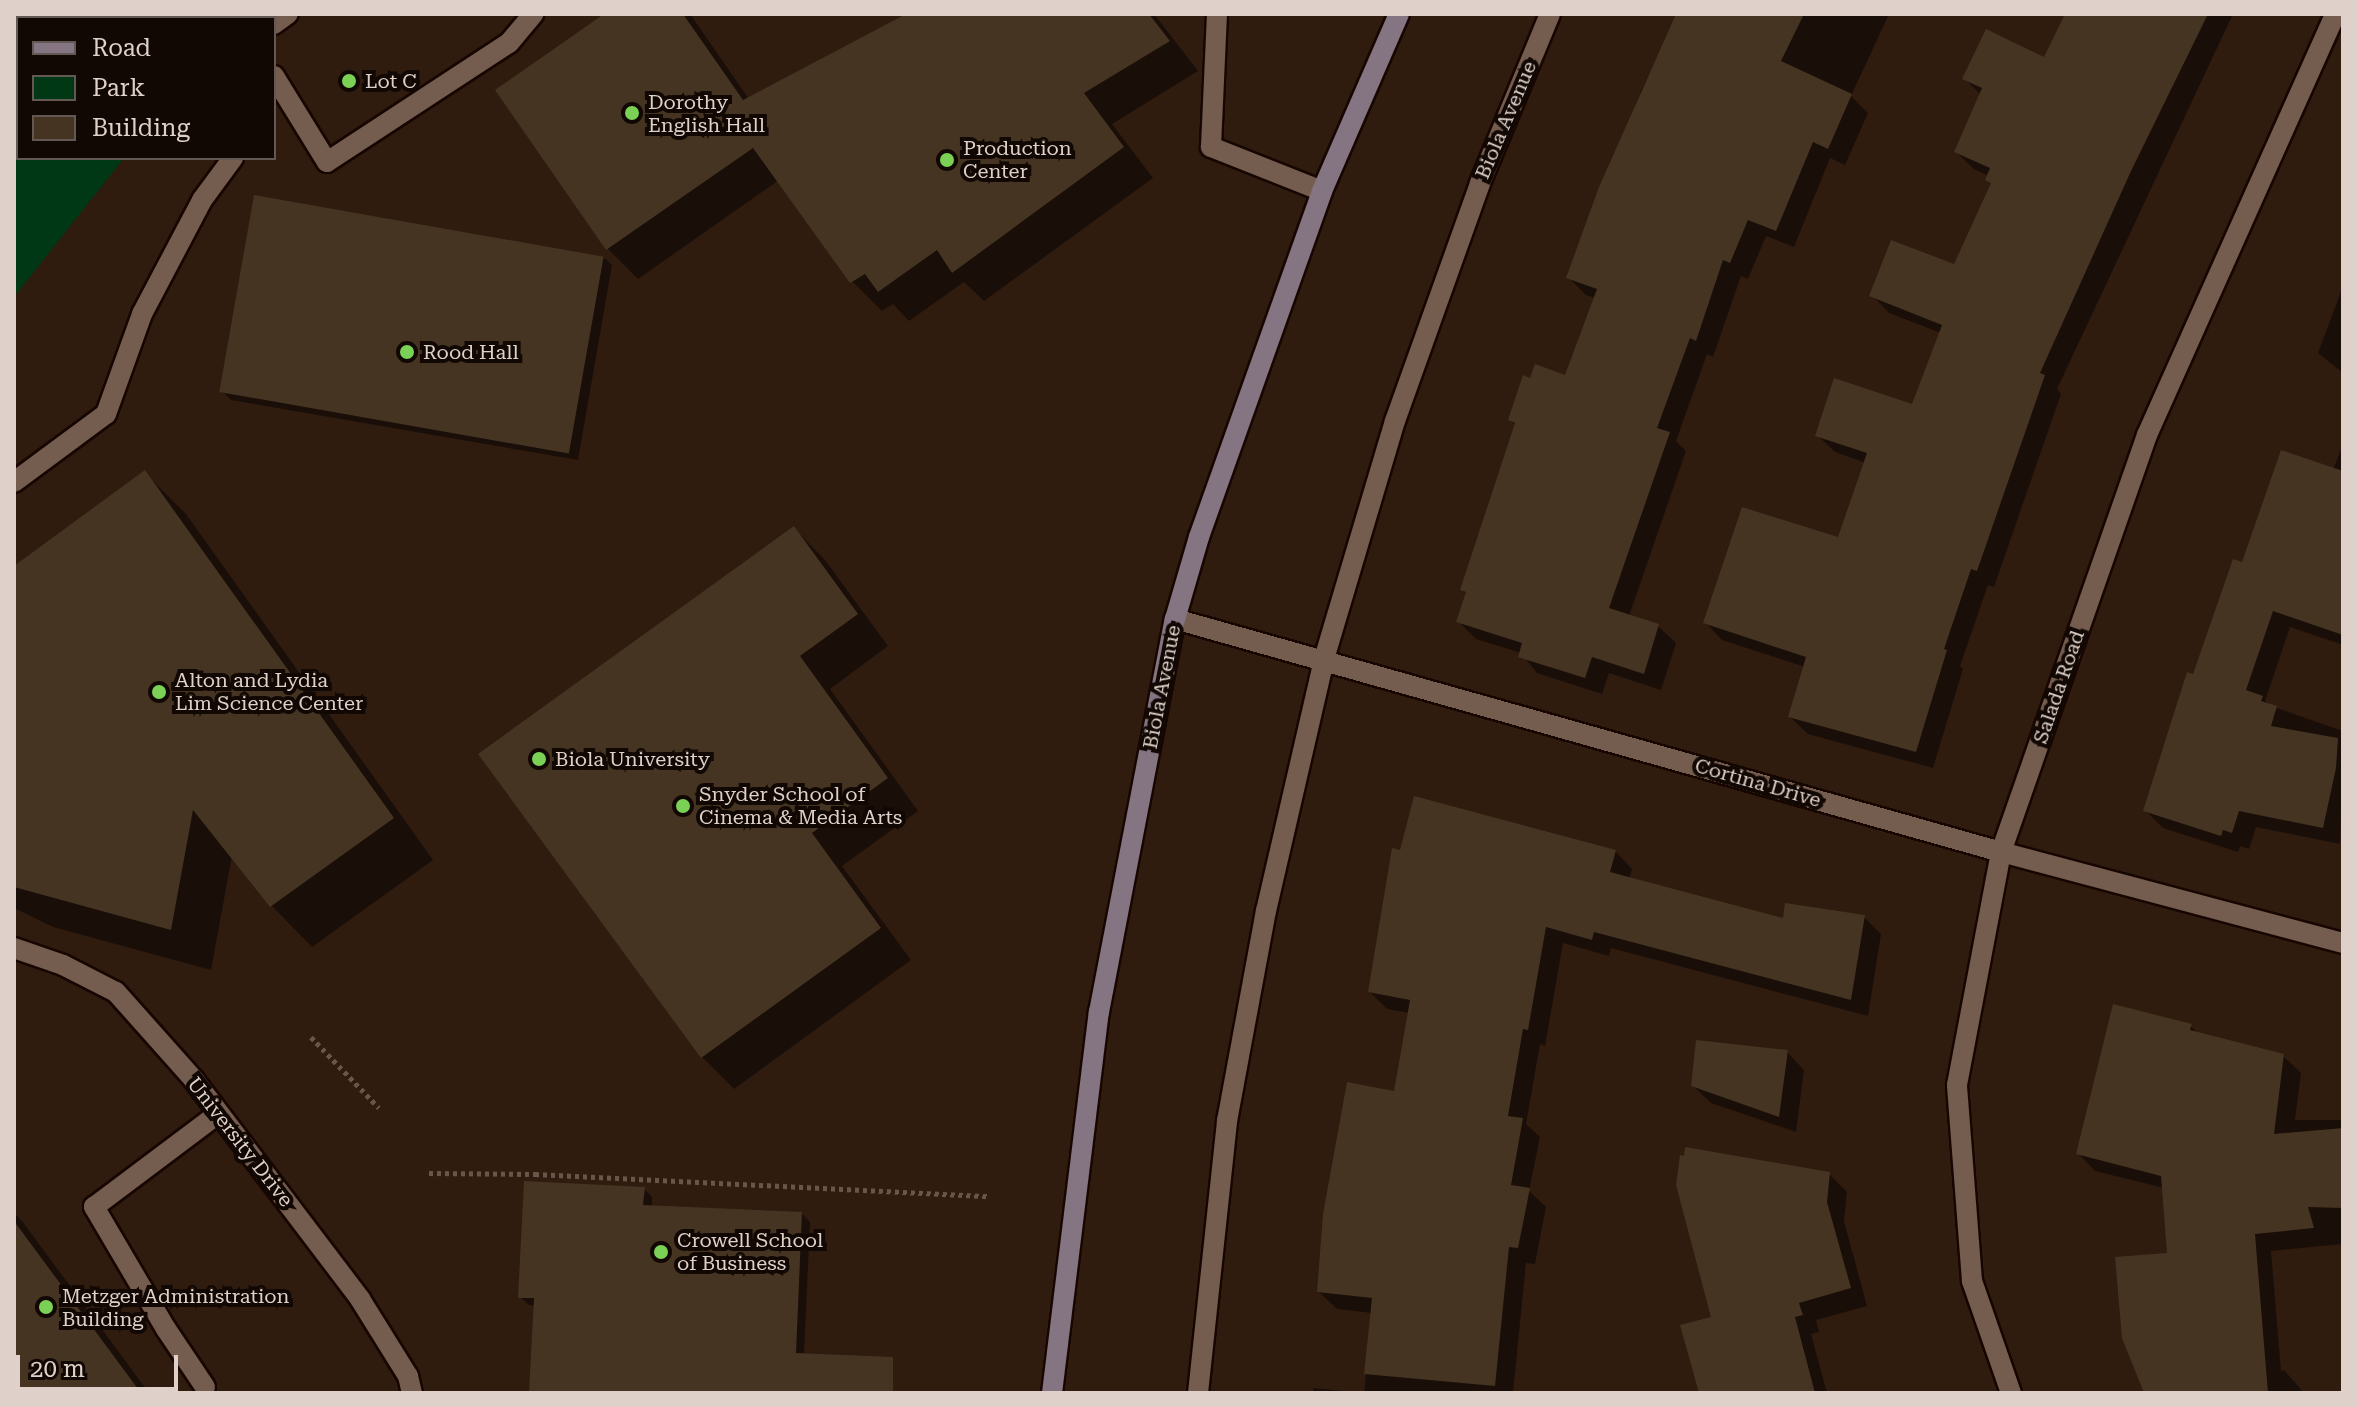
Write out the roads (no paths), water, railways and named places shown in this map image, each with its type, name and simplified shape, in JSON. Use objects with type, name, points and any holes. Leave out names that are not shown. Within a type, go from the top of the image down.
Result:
[{"type":"street","points":[[280,102],[327,162],[509,43],[533,14]]},
{"type":"street","points":[[1217,14],[1211,147],[1322,191]]},
{"type":"street","name":"Biola Avenue","points":[[1052,1393],[1099,1012],[1175,619],[1199,537],[1322,191],[1399,14]]},
{"type":"street","name":"Biola Avenue","points":[[1198,1393],[1227,1121],[1266,911],[1324,659],[1395,421],[1480,183],[1550,14]]},
{"type":"street","name":"Salada Road","points":[[2011,1393],[1972,1281],[1957,1085],[2001,852],[2147,435],[2335,14]]},
{"type":"street","points":[[14,482],[106,414],[142,314],[202,200],[232,160]]},
{"type":"street","name":"Cortina Drive","points":[[1175,619],[2001,852],[2343,943]]},
{"type":"street","name":"University Drive","points":[[14,948],[63,965],[116,992],[219,1113],[360,1299],[408,1376],[412,1393]]},
{"type":"street","points":[[205,1387],[166,1329],[94,1207],[219,1113]]},
{"type":"place","name":"Lot C","points":[[349,81]]},
{"type":"place","name":"Dorothy English Hall","points":[[632,113]]},
{"type":"place","name":"Production Center","points":[[947,160]]},
{"type":"place","name":"Rood Hall","points":[[407,352]]},
{"type":"place","name":"Alton and Lydia Lim Science Center","points":[[159,692]]},
{"type":"place","name":"Biola University","points":[[539,759]]},
{"type":"place","name":"Snyder School of Cinema & Media Arts","points":[[683,806]]},
{"type":"place","name":"Crowell School of Business","points":[[661,1252]]},
{"type":"place","name":"Metzger Administration Building","points":[[46,1307]]}]
